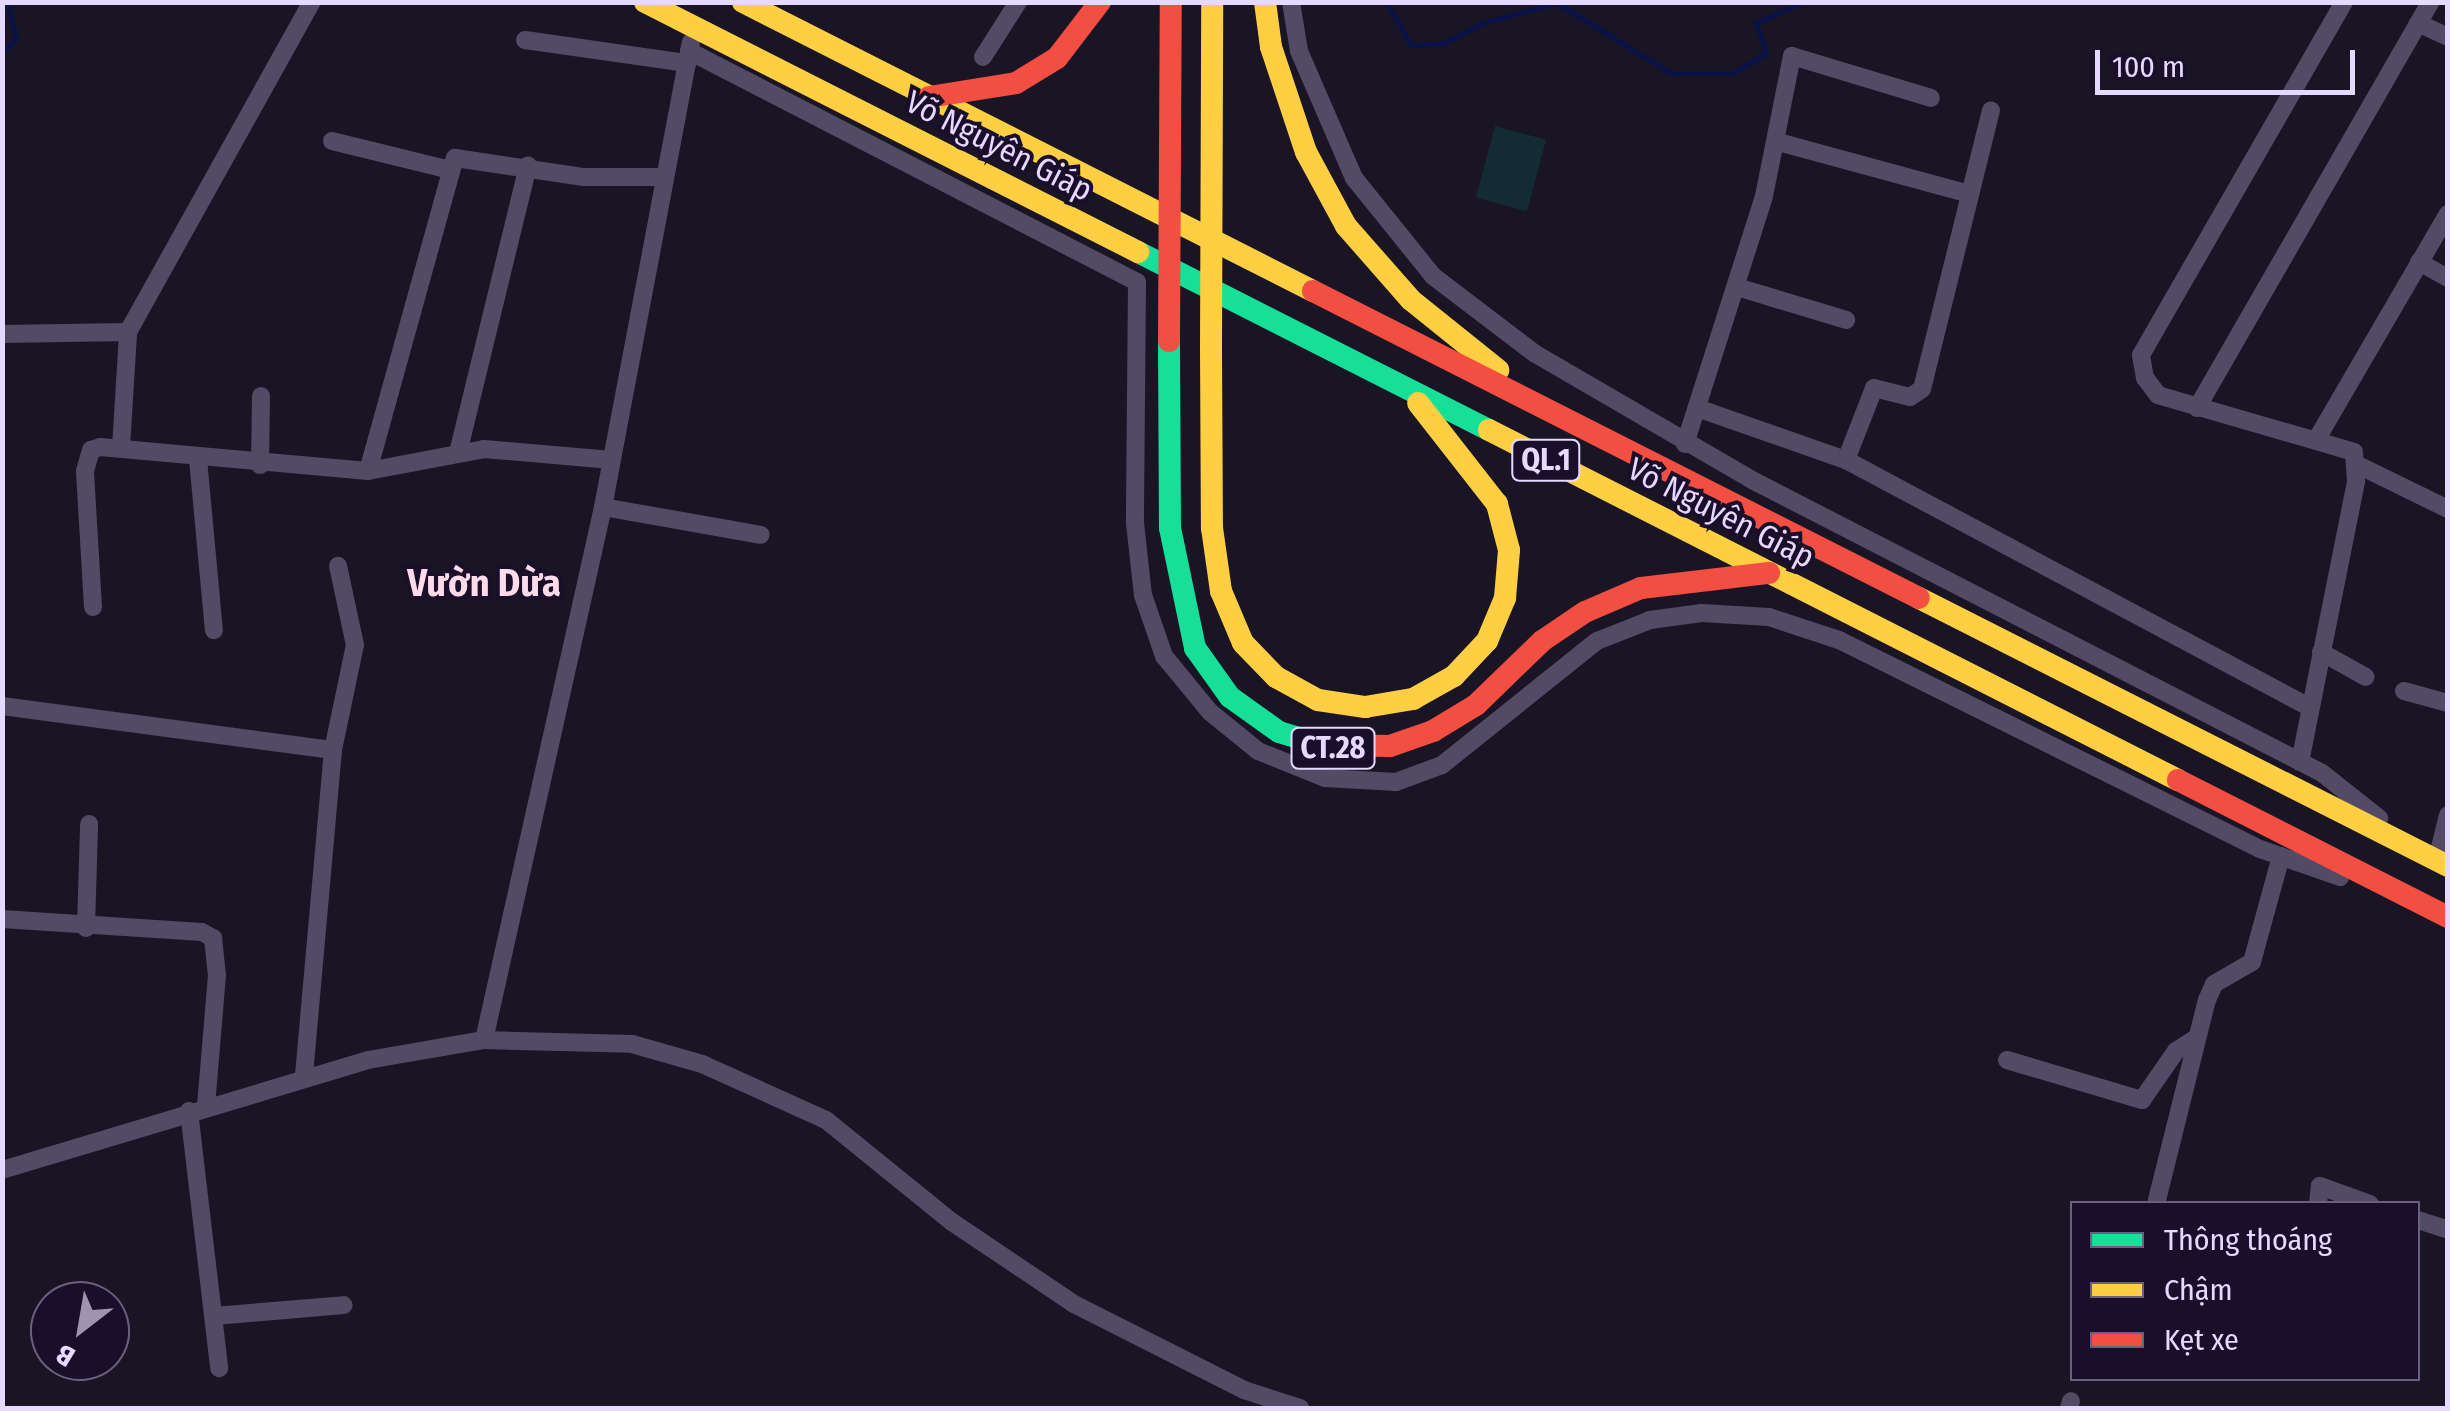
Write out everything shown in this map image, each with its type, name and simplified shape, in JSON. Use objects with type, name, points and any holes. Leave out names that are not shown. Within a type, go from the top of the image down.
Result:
[{"type":"highway","name":"Võ Nguyên Giáp","points":[[644,2],[690,47],[1405,388],[2441,914]]},
{"type":"highway","name":"Võ Nguyên Giáp","points":[[743,2],[2437,860]]},
{"type":"highway","points":[[930,97],[1016,83],[1057,58],[1100,2]]},
{"type":"highway","name":"CT.28","points":[[1171,2],[1170,528],[1179,592],[1195,648],[1230,697],[1279,732],[1337,749],[1390,746],[1433,732],[1476,705],[1542,641],[1586,612],[1641,588],[1769,573]]},
{"type":"highway","name":"CT.28","points":[[1212,2],[1212,528],[1220,591],[1243,642],[1276,677],[1318,700],[1366,707],[1412,699],[1454,676],[1486,641],[1506,598],[1509,550],[1497,504],[1405,388]]},
{"type":"highway","points":[[1265,2],[1270,47],[1306,152],[1346,226],[1411,300],[1493,364],[1516,394]]},
{"type":"street","points":[[121,448],[128,332],[312,2]]},
{"type":"street","points":[[983,57],[1018,2]]},
{"type":"street","points":[[1291,2],[1298,51],[1354,178],[1433,276],[1534,354],[1684,444],[2300,762],[2437,860],[2448,815]]},
{"type":"street","points":[[2344,2],[2141,355],[2145,378],[2158,394],[2197,408],[2345,444],[2358,466],[2448,510]]},
{"type":"street","points":[[2197,408],[2430,2]]},
{"type":"street","points":[[2418,23],[2448,38]]},
{"type":"street","points":[[525,40],[690,47],[1138,282],[1135,522],[1143,595],[1164,656],[1210,712],[1258,751],[1326,778],[1396,782],[1442,765],[1597,640],[1650,620],[1684,615],[1769,617],[1839,640],[2281,856],[2441,914]]},
{"type":"street","points":[[484,1040],[612,460],[660,177],[690,47]]},
{"type":"street","points":[[1684,444],[1700,409],[1738,287],[1778,142],[1792,56],[1931,98]]},
{"type":"street","points":[[1846,460],[1874,388],[1910,397],[1922,389],[1991,110]]},
{"type":"street","points":[[332,142],[450,170]]},
{"type":"street","points":[[1778,142],[1885,176],[1970,194]]},
{"type":"street","points":[[368,471],[450,170],[464,156],[584,177],[660,177]]},
{"type":"street","points":[[458,453],[528,165]]},
{"type":"street","points":[[2318,436],[2448,214]]},
{"type":"street","points":[[2418,262],[2448,278]]},
{"type":"street","points":[[1738,287],[1846,320]]},
{"type":"street","points":[[2,334],[128,332]]},
{"type":"street","points":[[260,466],[261,396]]},
{"type":"street","points":[[1700,409],[1846,460],[2309,707]]},
{"type":"street","points":[[93,607],[86,460],[100,446],[260,466],[368,471],[484,449],[612,460]]},
{"type":"street","points":[[198,459],[214,630]]},
{"type":"street","points":[[2300,762],[2358,466]]},
{"type":"street","points":[[602,507],[761,534]]},
{"type":"street","points":[[304,1078],[333,750],[355,644],[338,566]]},
{"type":"street","points":[[2321,652],[2366,677]]},
{"type":"street","points":[[2404,691],[2448,703]]},
{"type":"street","points":[[2,706],[52,718],[333,750]]},
{"type":"street","points":[[86,928],[89,824]]},
{"type":"street","points":[[2157,1201],[2196,1038],[2214,984],[2252,962],[2281,856]]},
{"type":"street","points":[[2,919],[86,928],[202,932],[213,938],[217,976],[198,1108],[219,1368]]},
{"type":"street","points":[[2007,1060],[2142,1100],[2176,1051],[2196,1038]]},
{"type":"street","points":[[2,1170],[304,1078],[484,1040],[632,1044],[756,1086],[826,1120],[952,1222],[1074,1304],[1244,1390],[1300,1408]]},
{"type":"street","points":[[2318,1201],[2320,1186],[2362,1201]]},
{"type":"street","points":[[2420,1221],[2445,1230]]},
{"type":"street","points":[[214,1316],[344,1306]]},
{"type":"shaded area","points":[[1495,126],[1546,140],[1527,211],[1476,197]]},
{"type":"waterway","points":[[2,52],[16,39],[8,2]]},
{"type":"waterway","points":[[1386,2],[1411,45],[1444,43],[1485,22],[1557,3],[1671,73],[1733,73],[1766,53],[1756,23],[1803,2]]},
{"type":"traffic: fast","points":[[1138,252],[1489,430]]},
{"type":"traffic: fast","points":[[1169,341],[1170,528],[1195,648],[1230,697],[1279,732],[1322,745]]},
{"type":"traffic: slow","points":[[645,2],[1138,252]]},
{"type":"traffic: slow","points":[[743,2],[1313,291]]},
{"type":"traffic: slow","points":[[1211,350],[1212,2]]},
{"type":"traffic: slow","points":[[1265,2],[1271,47],[1306,152],[1346,226],[1411,300],[1498,370]]},
{"type":"traffic: slow","points":[[1211,350],[1212,528],[1221,591],[1243,643],[1276,677],[1318,700],[1365,707],[1413,699],[1454,676],[1487,641],[1505,598],[1509,550],[1497,504],[1418,403]]},
{"type":"traffic: slow","points":[[1489,430],[2178,780]]},
{"type":"traffic: slow","points":[[1919,598],[2448,866]]},
{"type":"traffic: jam","points":[[929,97],[1016,83],[1057,58],[1100,2]]},
{"type":"traffic: jam","points":[[1169,341],[1171,2]]},
{"type":"traffic: jam","points":[[1313,291],[1919,598]]},
{"type":"traffic: jam","points":[[1322,745],[1390,746],[1433,731],[1476,705],[1542,641],[1585,612],[1641,588],[1769,573]]},
{"type":"traffic: jam","points":[[2178,780],[2448,917]]},
{"type":"district","name":"Vườn Dừa","points":[[484,584]]}]
